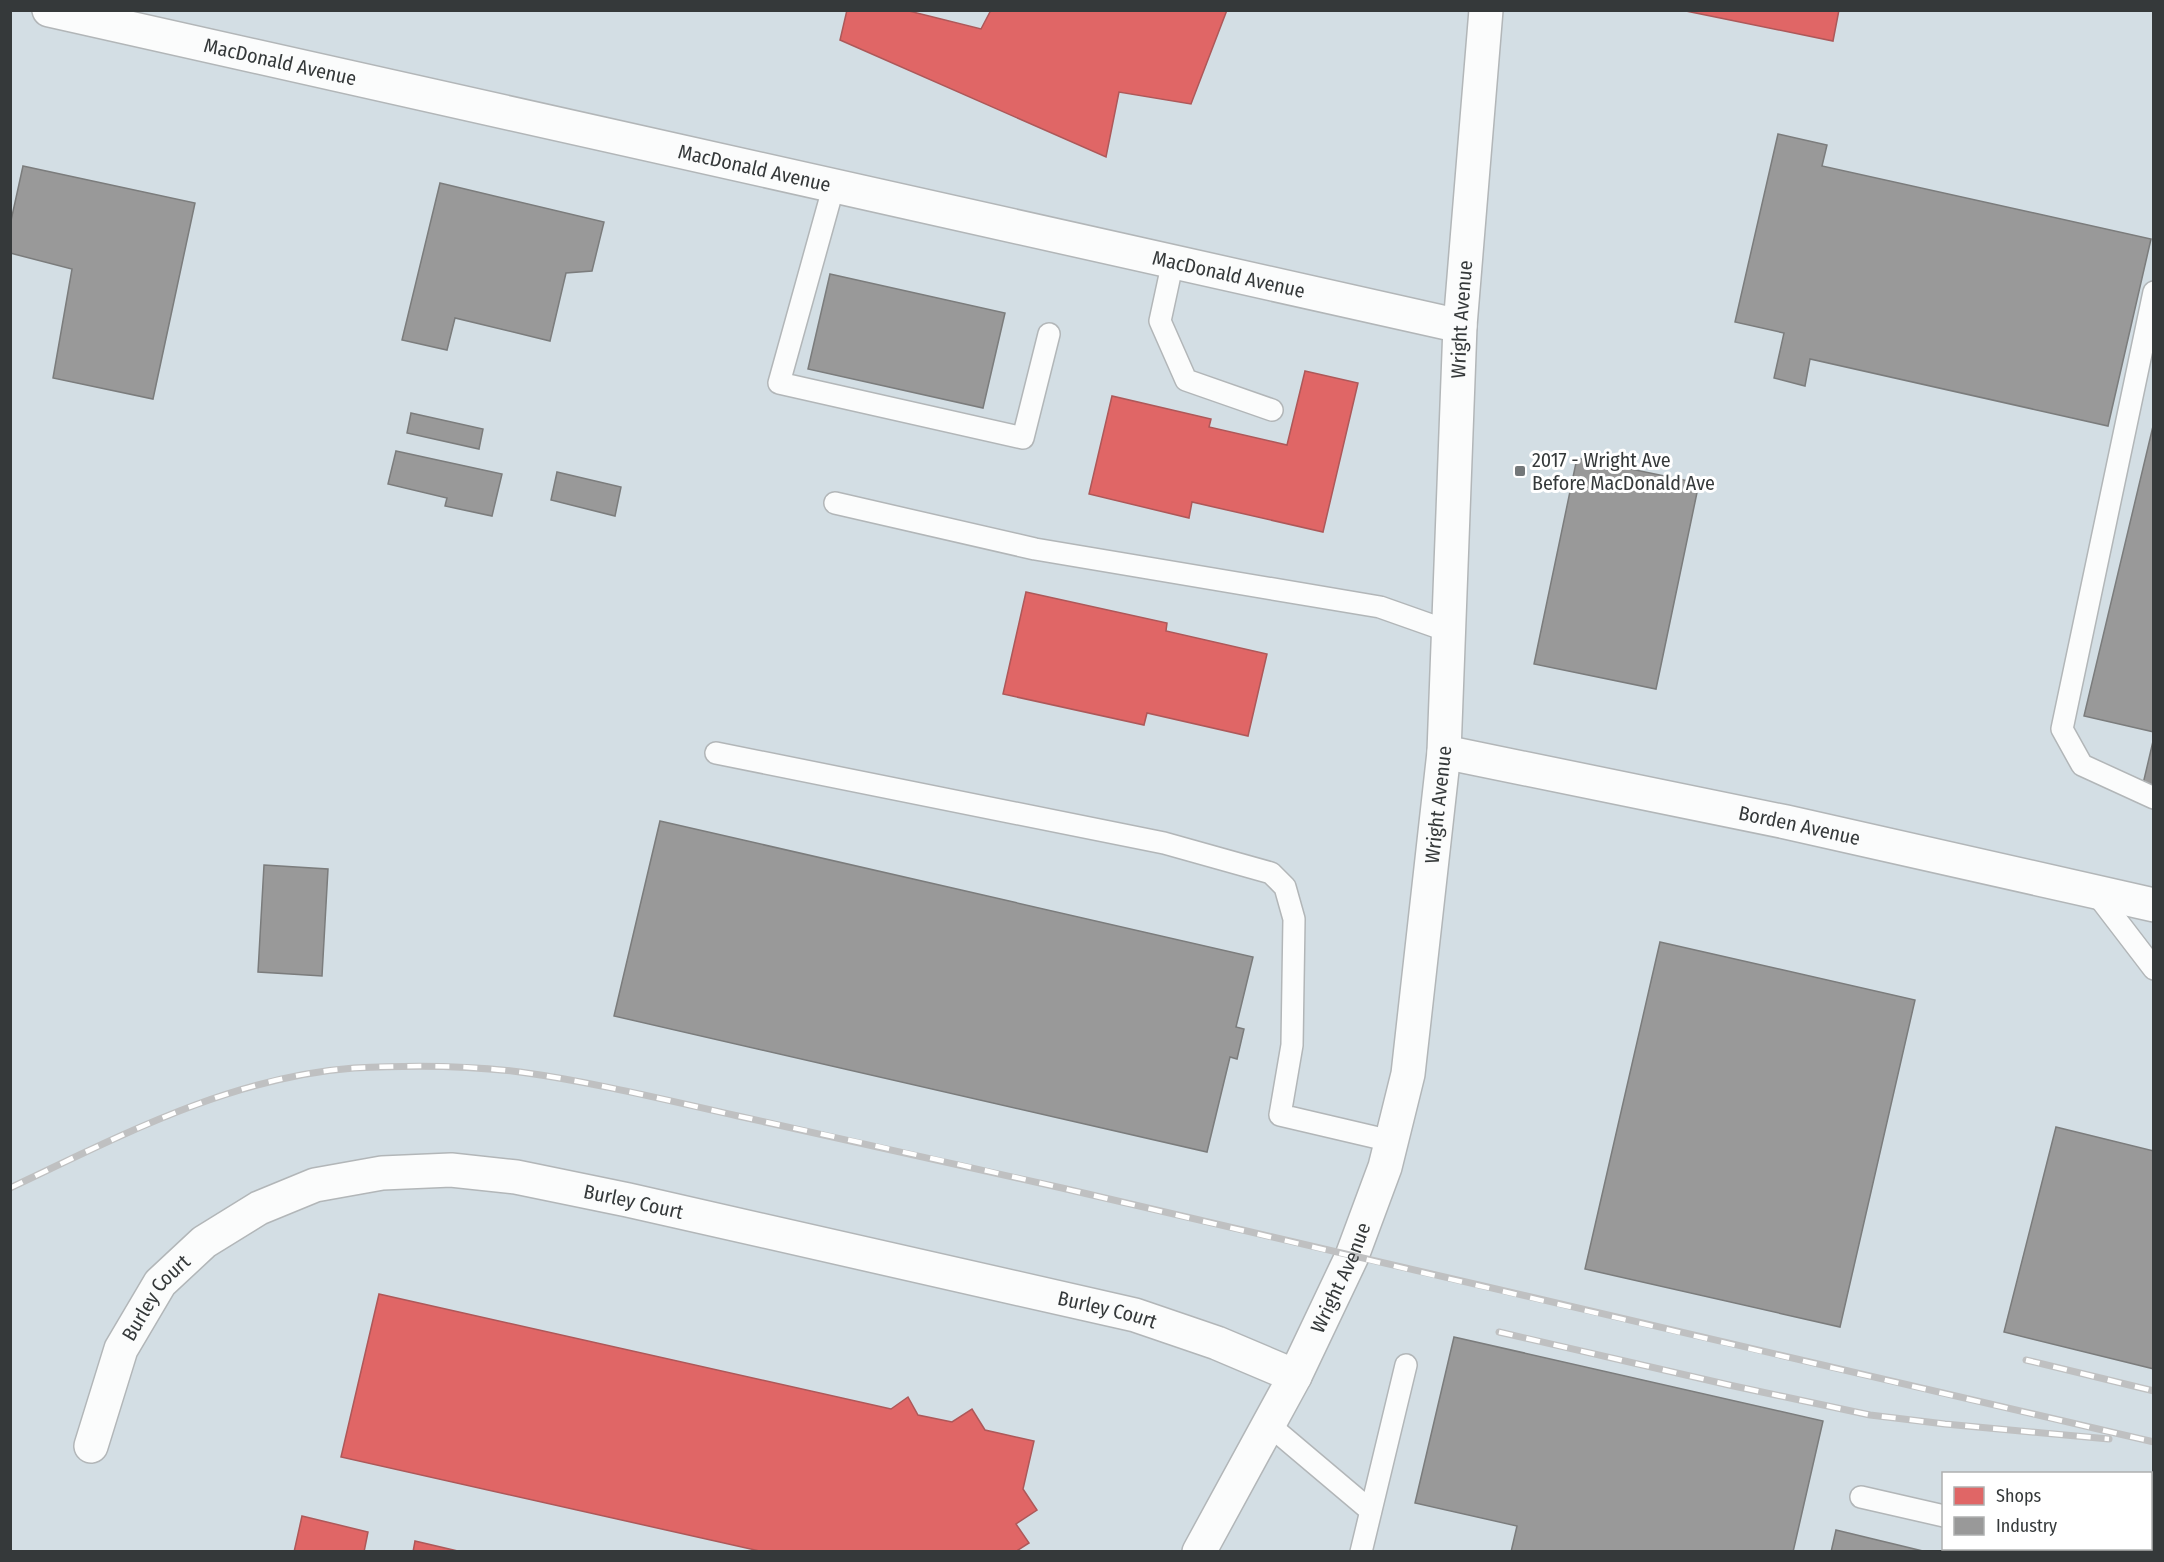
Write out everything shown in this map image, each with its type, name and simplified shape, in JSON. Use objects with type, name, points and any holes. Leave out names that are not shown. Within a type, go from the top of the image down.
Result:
[{"type":"street","name":"MacDonald Avenue","points":[[49,10],[1460,326]]},
{"type":"street","name":"Wright Avenue","points":[[1199,1551],[1295,1376],[1352,1256],[1385,1167],[1408,1074],[1444,752],[1460,326],[1486,10]]},
{"type":"street","name":"Borden Avenue","points":[[1444,752],[1786,822],[2154,905]]},
{"type":"street","name":"Burley Court","points":[[91,1446],[121,1349],[160,1283],[196,1248],[259,1208],[287,1196],[315,1185],[382,1173],[451,1170],[473,1172],[516,1177],[628,1200],[1136,1315],[1217,1343],[1295,1376]]},
{"type":"lane","points":[[834,185],[779,383],[1023,438],[1049,334]]},
{"type":"lane","points":[[1173,261],[1160,321],[1186,380],[1272,410]]},
{"type":"lane","points":[[2154,292],[2062,729],[2082,765],[2154,798]]},
{"type":"lane","points":[[834,502],[1035,549],[1380,607],[1448,631]]},
{"type":"lane","points":[[716,753],[1164,843],[1271,873],[1285,887],[1294,919],[1292,1045],[1280,1115],[1391,1142]]},
{"type":"lane","points":[[2095,892],[2154,969]]},
{"type":"lane","points":[[1362,1551],[1406,1365]]},
{"type":"lane","points":[[1268,1424],[1371,1511]]},
{"type":"lane","points":[[1861,1497],[1942,1516]]},
{"type":"shaded area","points":[[11,11],[2153,11],[2153,1551],[11,1552]]},
{"type":"building: Shops","points":[[847,10],[905,10],[981,29],[991,10],[1227,10],[1191,104],[1119,92],[1106,157],[840,40]]},
{"type":"building: Shops","points":[[1681,10],[1839,10],[1833,41]]},
{"type":"building: Shops","points":[[1305,371],[1358,383],[1323,532],[1192,502],[1189,518],[1089,494],[1112,396],[1211,419],[1209,427],[1287,445]]},
{"type":"building: Shops","points":[[1026,592],[1167,623],[1166,631],[1267,654],[1248,736],[1147,713],[1144,725],[1003,694]]},
{"type":"building: Shops","points":[[379,1294],[891,1409],[908,1397],[918,1415],[952,1422],[972,1409],[985,1430],[1034,1441],[1023,1489],[1037,1510],[1016,1524],[1029,1543],[1015,1552],[764,1552],[341,1457]]},
{"type":"building: Shops","points":[[302,1516],[368,1532],[364,1552],[294,1552]]},
{"type":"building: Shops","points":[[415,1541],[462,1552],[413,1552]]},
{"type":"building: Industry","points":[[1778,134],[1827,145],[1822,166],[2151,239],[2108,426],[1810,359],[1805,386],[1774,378],[1784,333],[1735,322]]},
{"type":"building: Industry","points":[[23,166],[195,203],[153,399],[53,378],[72,269],[10,253],[10,225]]},
{"type":"building: Industry","points":[[440,183],[604,222],[592,271],[566,273],[550,341],[455,318],[447,350],[402,340]]},
{"type":"building: Industry","points":[[830,274],[1005,313],[983,408],[808,369]]},
{"type":"building: Industry","points":[[411,413],[483,429],[479,449],[407,433]]},
{"type":"building: Industry","points":[[2154,422],[2154,732],[2084,716]]},
{"type":"building: Industry","points":[[396,451],[502,474],[492,516],[445,506],[447,498],[388,484]]},
{"type":"building: Industry","points":[[1577,458],[1699,483],[1656,689],[1534,664]]},
{"type":"building: Industry","points":[[557,472],[621,487],[615,516],[551,500]]},
{"type":"building: Industry","points":[[2154,737],[2154,787],[2143,784]]},
{"type":"building: Industry","points":[[660,821],[1253,957],[1236,1027],[1244,1029],[1237,1059],[1230,1057],[1207,1152],[614,1016]]},
{"type":"building: Industry","points":[[264,865],[328,869],[322,976],[258,972]]},
{"type":"building: Industry","points":[[1660,942],[1915,1000],[1840,1327],[1585,1269]]},
{"type":"building: Industry","points":[[2056,1127],[2154,1151],[2154,1369],[2004,1332]]},
{"type":"building: Industry","points":[[1454,1337],[1823,1421],[1793,1552],[1511,1552],[1517,1526],[1415,1503]]},
{"type":"building: Industry","points":[[1836,1530],[1927,1552],[1831,1552]]},
{"type":"railway","points":[[10,1188],[177,1112],[264,1083],[308,1074],[375,1067],[458,1067],[520,1072],[629,1092],[981,1169],[2154,1442]]},
{"type":"railway","points":[[1499,1332],[1870,1415],[2109,1439]]},
{"type":"railway","points":[[2026,1360],[2154,1391]]},
{"type":"place","name":"2017 - Wright Ave Before MacDonald Ave","points":[[1520,471]]}]
